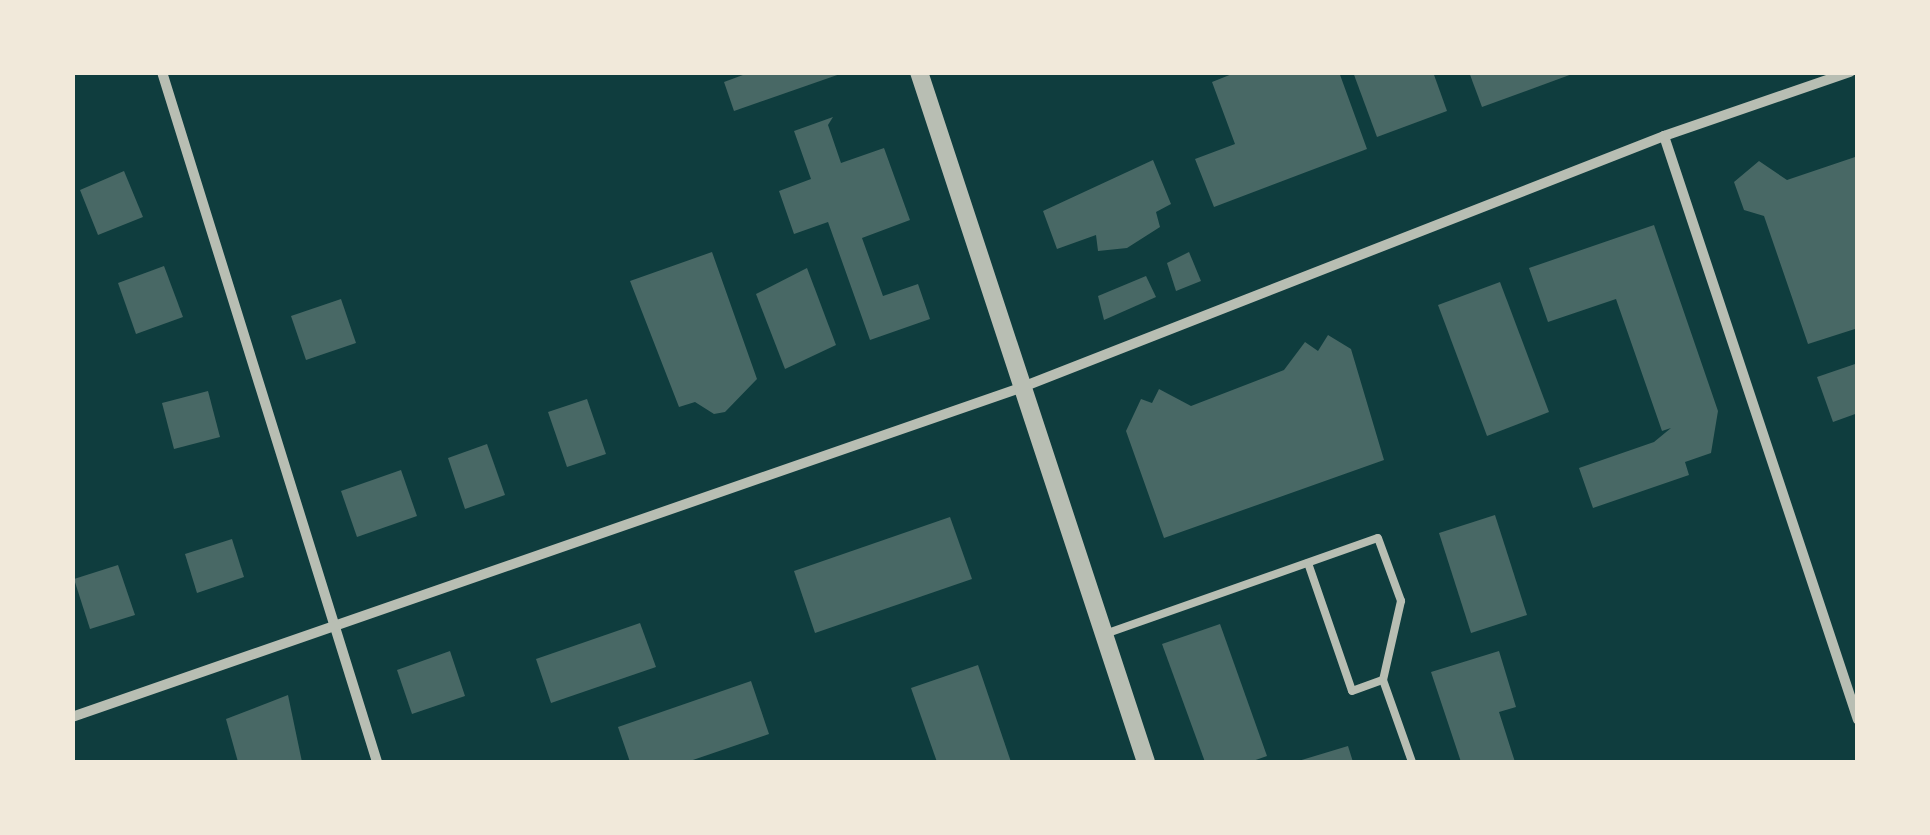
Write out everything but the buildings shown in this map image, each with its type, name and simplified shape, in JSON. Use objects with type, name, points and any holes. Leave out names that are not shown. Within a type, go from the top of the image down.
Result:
[{"type":"street","points":[[162,72],[376,762]]},
{"type":"street","points":[[919,72],[1146,762]]},
{"type":"street","points":[[72,717],[335,630],[1020,388],[1664,136],[1850,72]]},
{"type":"street","points":[[1664,136],[1858,720]]},
{"type":"lane","points":[[1105,634],[1378,538],[1401,601],[1383,680],[1412,762]]},
{"type":"lane","points":[[1308,563],[1352,691],[1383,680]]}]
